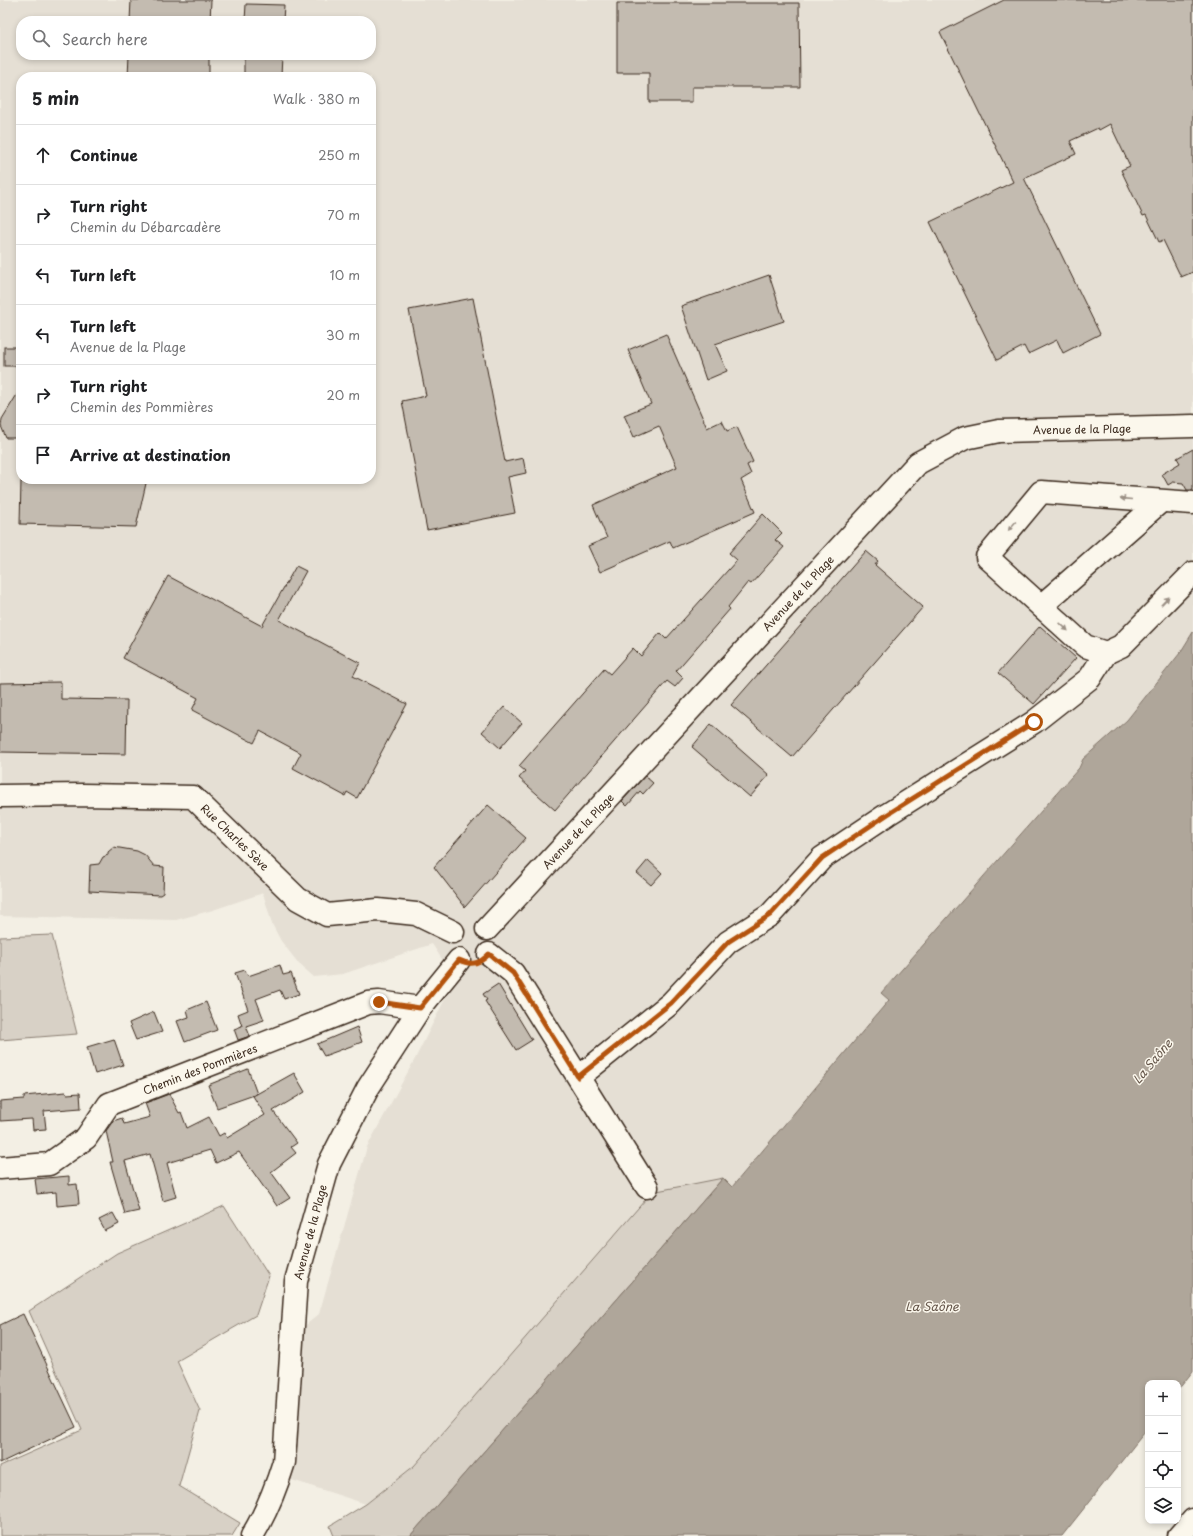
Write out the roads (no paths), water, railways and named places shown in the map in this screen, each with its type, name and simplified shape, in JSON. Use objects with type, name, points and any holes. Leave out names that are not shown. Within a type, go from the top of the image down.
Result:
[{"type":"street","name":"Avenue de la Plage","points":[[486,929],[918,463],[966,438],[999,431],[1193,426]]},
{"type":"street","points":[[1106,653],[1085,646],[987,557],[1041,492],[1160,502],[1193,503]]},
{"type":"street","points":[[1041,606],[1160,502]]},
{"type":"street","points":[[578,1077],[671,1003],[728,942],[770,915],[822,858],[888,814],[1034,722],[1090,678],[1106,653],[1121,646],[1193,573]]},
{"type":"street","name":"Rue Charles Sève","points":[[0,796],[193,796],[298,899],[328,915],[378,910],[416,914],[453,932]]},
{"type":"street","points":[[473,922],[480,924],[486,929],[492,942],[489,954],[478,963],[472,964],[459,960],[454,955],[451,948],[451,940],[453,932],[458,927],[473,922]]},
{"type":"street","points":[[489,954],[513,973],[647,1187]]},
{"type":"street","name":"Avenue de la Plage","points":[[252,1536],[261,1521],[274,1492],[284,1462],[296,1280],[329,1164],[368,1088],[420,1008],[459,960]]},
{"type":"street","name":"Chemin des Pommières","points":[[0,1168],[49,1164],[86,1138],[109,1104],[368,1003],[379,1002],[420,1008]]},
{"type":"street","points":[[1179,1536],[1193,1520]]},
{"type":"water","name":"La Saône","points":[[1193,632],[1193,1371],[1181,1386],[1181,1380],[1145,1380],[1145,1432],[1062,1536],[410,1536],[723,1178],[732,1187],[889,1000],[881,993],[1079,768],[1083,759],[1127,720],[1180,653]]}]
